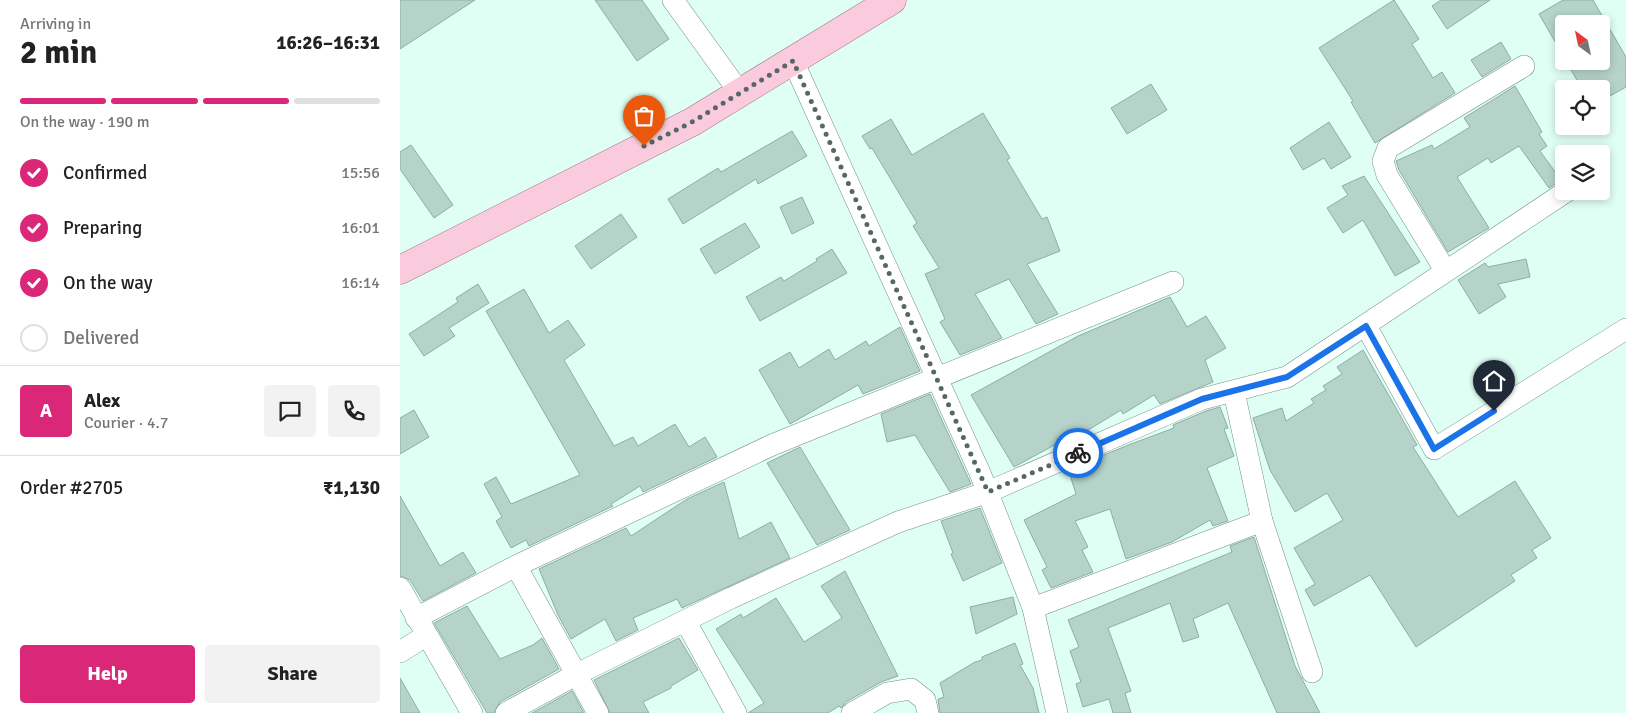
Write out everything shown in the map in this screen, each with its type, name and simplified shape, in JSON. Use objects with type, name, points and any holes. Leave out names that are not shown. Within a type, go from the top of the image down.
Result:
[{"type":"main road","points":[[400,270],[692,122],[892,0]]},
{"type":"street","points":[[673,0],[740,93]]},
{"type":"street","points":[[793,61],[988,492],[1034,608],[1057,713]]},
{"type":"street","points":[[1446,270],[1387,175],[1383,161],[1388,148],[1524,66]]},
{"type":"street","points":[[506,713],[577,674],[686,622],[731,598],[898,522],[988,492],[1202,399],[1287,377],[1555,199]]},
{"type":"street","points":[[400,652],[422,626],[516,566],[772,445],[1173,282]]},
{"type":"street","points":[[1366,326],[1434,449],[1626,329]]},
{"type":"street","points":[[1234,392],[1262,521],[1312,672]]},
{"type":"street","points":[[1034,608],[1262,521]]},
{"type":"street","points":[[516,566],[598,713]]},
{"type":"street","points":[[400,588],[472,713]]},
{"type":"street","points":[[686,622],[736,713]]},
{"type":"street","points":[[852,713],[887,693],[911,689],[925,700],[928,713]]},
{"type":"building","points":[[400,0],[475,0],[400,49]]},
{"type":"building","points":[[595,0],[642,0],[669,39],[637,61]]},
{"type":"building","points":[[1394,0],[1419,39],[1412,44],[1433,78],[1442,72],[1455,93],[1375,143],[1351,102],[1353,101],[1319,48]]},
{"type":"building","points":[[1441,0],[1490,0],[1447,29],[1432,6]]},
{"type":"building","points":[[1563,0],[1593,0],[1602,15],[1555,15],[1555,42],[1539,14]]},
{"type":"building","points":[[1610,29],[1626,57],[1626,87],[1610,96],[1610,80],[1577,80],[1571,70],[1610,70]]},
{"type":"building","points":[[1501,42],[1511,59],[1482,77],[1471,60]]},
{"type":"building","points":[[1151,84],[1167,110],[1127,134],[1111,108]]},
{"type":"building","points":[[1515,86],[1542,132],[1539,134],[1547,146],[1540,151],[1555,172],[1555,184],[1549,188],[1519,146],[1491,163],[1488,158],[1457,177],[1489,228],[1448,252],[1399,170],[1396,161],[1432,145],[1434,149],[1470,127],[1464,118]]},
{"type":"building","points":[[983,113],[1010,158],[1007,160],[1042,219],[1047,217],[1060,251],[1027,264],[1058,314],[1036,324],[1009,279],[975,294],[1002,338],[960,355],[940,322],[945,319],[925,274],[939,268],[913,226],[917,223],[872,148],[870,149],[862,136],[891,119],[912,155]]},
{"type":"building","points":[[1329,122],[1351,157],[1331,169],[1324,158],[1303,170],[1290,148]]},
{"type":"building","points":[[792,131],[807,156],[758,184],[756,179],[683,224],[668,199],[718,168],[721,172]]},
{"type":"building","points":[[411,145],[453,205],[434,218],[400,169],[400,152]]},
{"type":"building","points":[[1364,176],[1420,262],[1395,276],[1363,220],[1343,233],[1327,208],[1348,195],[1342,186]]},
{"type":"building","points":[[802,197],[814,223],[792,234],[780,207]]},
{"type":"building","points":[[621,214],[637,237],[591,269],[575,246]]},
{"type":"building","points":[[745,223],[760,247],[715,274],[700,249]]},
{"type":"building","points":[[832,249],[847,273],[760,321],[746,297],[781,277],[784,281],[817,261],[816,259]]},
{"type":"building","points":[[1526,259],[1530,277],[1498,284],[1506,297],[1479,314],[1458,280],[1485,263],[1488,267]]},
{"type":"building","points":[[478,284],[489,303],[449,328],[455,336],[424,356],[409,334],[458,302],[456,298]]},
{"type":"building","points":[[524,289],[549,333],[568,320],[585,345],[564,360],[614,446],[633,437],[638,446],[675,424],[689,447],[705,437],[717,457],[643,492],[640,486],[611,504],[613,506],[529,546],[526,540],[511,548],[496,521],[502,517],[484,484],[496,477],[511,504],[580,475],[486,311]]},
{"type":"building","points":[[1170,297],[1187,327],[1206,316],[1226,348],[1205,360],[1213,382],[1160,404],[1154,395],[1123,414],[1121,410],[1085,432],[1062,444],[1060,442],[1014,467],[971,395],[1078,336]]},
{"type":"building","points":[[900,327],[920,371],[863,394],[858,385],[790,424],[759,370],[790,352],[799,368],[829,349],[835,360],[866,341],[869,346]]},
{"type":"building","points":[[1363,350],[1417,445],[1413,447],[1458,517],[1515,481],[1551,538],[1532,550],[1537,558],[1511,575],[1515,581],[1416,647],[1370,575],[1314,606],[1305,590],[1315,584],[1294,548],[1343,520],[1327,493],[1295,512],[1270,470],[1253,418],[1282,408],[1286,421],[1314,403],[1311,399],[1326,390],[1323,386],[1342,374],[1337,367]]},
{"type":"building","points":[[930,394],[971,484],[950,492],[915,435],[887,442],[881,414]]},
{"type":"building","points":[[1220,407],[1228,428],[1224,429],[1234,456],[1207,468],[1228,521],[1213,526],[1210,520],[1172,542],[1126,559],[1110,509],[1075,521],[1088,547],[1082,550],[1093,572],[1051,588],[1042,570],[1047,567],[1024,520],[1076,494],[1069,472],[1096,463],[1094,459],[1174,428],[1173,425]]},
{"type":"building","points":[[414,410],[429,437],[400,454],[400,418]]},
{"type":"building","points":[[800,447],[850,530],[817,545],[767,463]]},
{"type":"building","points":[[724,482],[739,539],[771,522],[790,558],[682,608],[677,599],[633,618],[638,630],[616,641],[605,619],[571,639],[558,615],[539,569],[626,528],[631,536],[687,499]]},
{"type":"building","points":[[400,496],[440,566],[463,552],[476,573],[423,601],[410,580],[400,576]]},
{"type":"building","points":[[980,508],[1002,563],[963,581],[951,554],[953,553],[941,521]]},
{"type":"building","points":[[1254,537],[1295,666],[1320,713],[1277,713],[1228,603],[1193,619],[1199,637],[1183,642],[1170,603],[1108,628],[1131,691],[1125,693],[1131,713],[1113,713],[1109,699],[1083,707],[1076,684],[1081,682],[1070,651],[1079,647],[1068,620],[1232,552],[1230,546]]},
{"type":"building","points":[[845,571],[898,676],[881,682],[846,702],[841,708],[839,706],[828,713],[748,713],[764,703],[716,629],[741,614],[743,618],[776,598],[804,642],[842,618],[821,586]]},
{"type":"building","points":[[1013,597],[1017,614],[976,634],[970,607]]},
{"type":"building","points":[[467,606],[500,659],[533,645],[542,638],[559,669],[500,702],[494,713],[487,713],[434,623]]},
{"type":"building","points":[[679,638],[698,670],[671,686],[671,688],[643,702],[649,713],[610,713],[594,680]]},
{"type":"building","points":[[1015,643],[1023,664],[1020,665],[1033,688],[1039,713],[940,713],[938,699],[944,697],[940,683],[975,662],[982,660],[982,657]]},
{"type":"building","points":[[400,678],[420,713],[400,713]]},
{"type":"building","points":[[572,691],[584,713],[532,713]]},
{"type":"way so far","points":[[644,146],[692,122],[793,61],[988,492],[1078,453]]},
{"type":"route","points":[[1078,453],[1202,399],[1287,377],[1366,326],[1434,449],[1494,411]]}]
